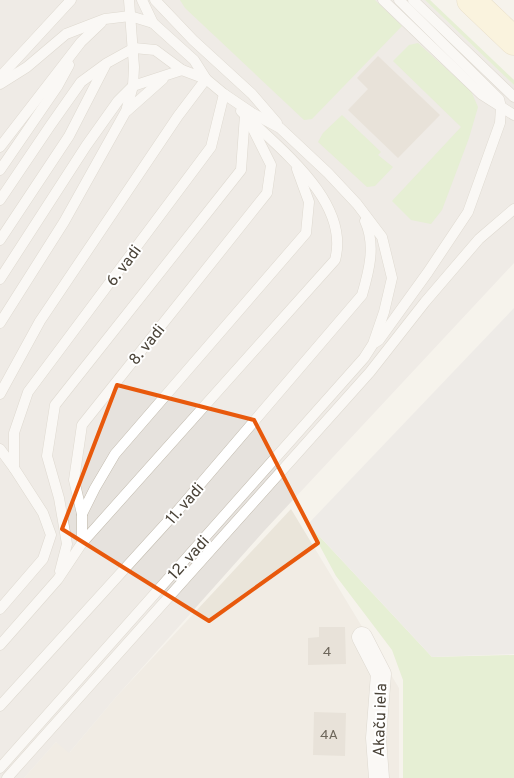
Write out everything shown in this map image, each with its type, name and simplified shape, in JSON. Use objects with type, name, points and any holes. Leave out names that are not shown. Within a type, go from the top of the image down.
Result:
[{"type":"main road","points":[[471,0],[514,41]]},
{"type":"street","name":"Akaču iela","points":[[362,637],[381,674],[376,738],[379,778]]},
{"type":"lane","points":[[0,77],[71,0]]},
{"type":"lane","points":[[0,323],[64,222],[126,111],[133,86],[134,48],[129,0]]},
{"type":"lane","points":[[0,645],[58,579],[82,543],[335,260],[339,246],[333,217],[314,185],[262,130],[206,79],[194,60],[153,22],[142,0]]},
{"type":"lane","points":[[155,0],[193,40],[252,94],[280,128],[328,173],[357,204],[382,237],[392,278],[384,312],[373,344]]},
{"type":"lane","points":[[383,0],[481,94],[514,115]]},
{"type":"lane","points":[[373,344],[380,340],[468,212],[500,124],[501,108],[499,99],[399,0]]},
{"type":"lane","points":[[413,0],[514,97]]},
{"type":"lane","points":[[0,84],[27,67],[66,34],[105,19],[130,16],[153,22]]},
{"type":"lane","points":[[0,147],[81,42],[105,19]]},
{"type":"lane","points":[[0,170],[57,87],[81,42]]},
{"type":"lane","points":[[0,200],[82,82],[107,63],[134,48],[156,50],[182,70],[206,79]]},
{"type":"lane","points":[[0,240],[69,136],[107,63]]},
{"type":"lane","points":[[0,279],[86,146],[118,101],[133,86],[182,70]]},
{"type":"lane","points":[[126,111],[165,76]]},
{"type":"lane","points":[[0,394],[51,305],[178,116],[206,79]]},
{"type":"lane","points":[[224,94],[252,113],[280,128]]},
{"type":"lane","name":"6. vadi","points":[[14,468],[14,433],[28,392],[211,147],[224,94]]},
{"type":"lane","points":[[58,579],[67,544],[59,498],[47,456],[55,405],[241,170],[245,115]]},
{"type":"lane","name":"8. vadi","points":[[82,514],[74,480],[82,424],[267,193],[271,165],[257,133],[245,115]]},
{"type":"lane","points":[[82,543],[82,514],[115,454],[306,233],[309,202],[295,165]]},
{"type":"lane","name":"11. vadi","points":[[0,706],[179,509],[362,295],[370,268],[370,232],[357,204]]},
{"type":"lane","points":[[7,778],[370,372],[425,302],[479,239],[514,209]]},
{"type":"lane","name":"12. vadi","points":[[0,768],[248,490],[364,358],[373,344]]},
{"type":"lane","points":[[0,449],[43,514],[52,535],[44,559],[0,609]]},
{"type":"highlighted area","points":[[117,385],[254,420],[318,543],[209,621],[62,529]]},
{"type":"shaded area","points":[[0,0],[425,0],[514,85],[514,263],[264,531],[116,697],[69,753],[56,742],[24,778],[0,778]]},
{"type":"shaded area","points":[[514,308],[514,654],[432,657],[308,524]]},
{"type":"shaded area","points":[[291,509],[399,688],[399,778],[24,778],[56,742],[70,752],[116,697]]},
{"type":"green space","points":[[180,0],[375,0],[402,26],[312,119],[304,120],[185,8]]},
{"type":"green space","points":[[425,0],[430,0],[514,80],[514,85]]},
{"type":"green space","points":[[418,43],[471,91],[478,107],[469,138],[442,210],[431,224],[411,220],[392,201],[461,127],[393,61],[409,45]]},
{"type":"green space","points":[[342,115],[381,152],[378,155],[393,167],[375,186],[367,187],[318,142],[323,133]]},
{"type":"green space","points":[[308,524],[432,657],[514,655],[514,778],[403,778],[403,680],[392,650],[336,576]]},
{"type":"building","points":[[378,56],[440,115],[398,158],[348,110],[368,89],[357,78]]},
{"type":"building","points":[[319,627],[345,627],[346,664],[308,665],[308,638],[319,637]]},
{"type":"building","points":[[314,712],[346,713],[345,756],[313,755]]}]
